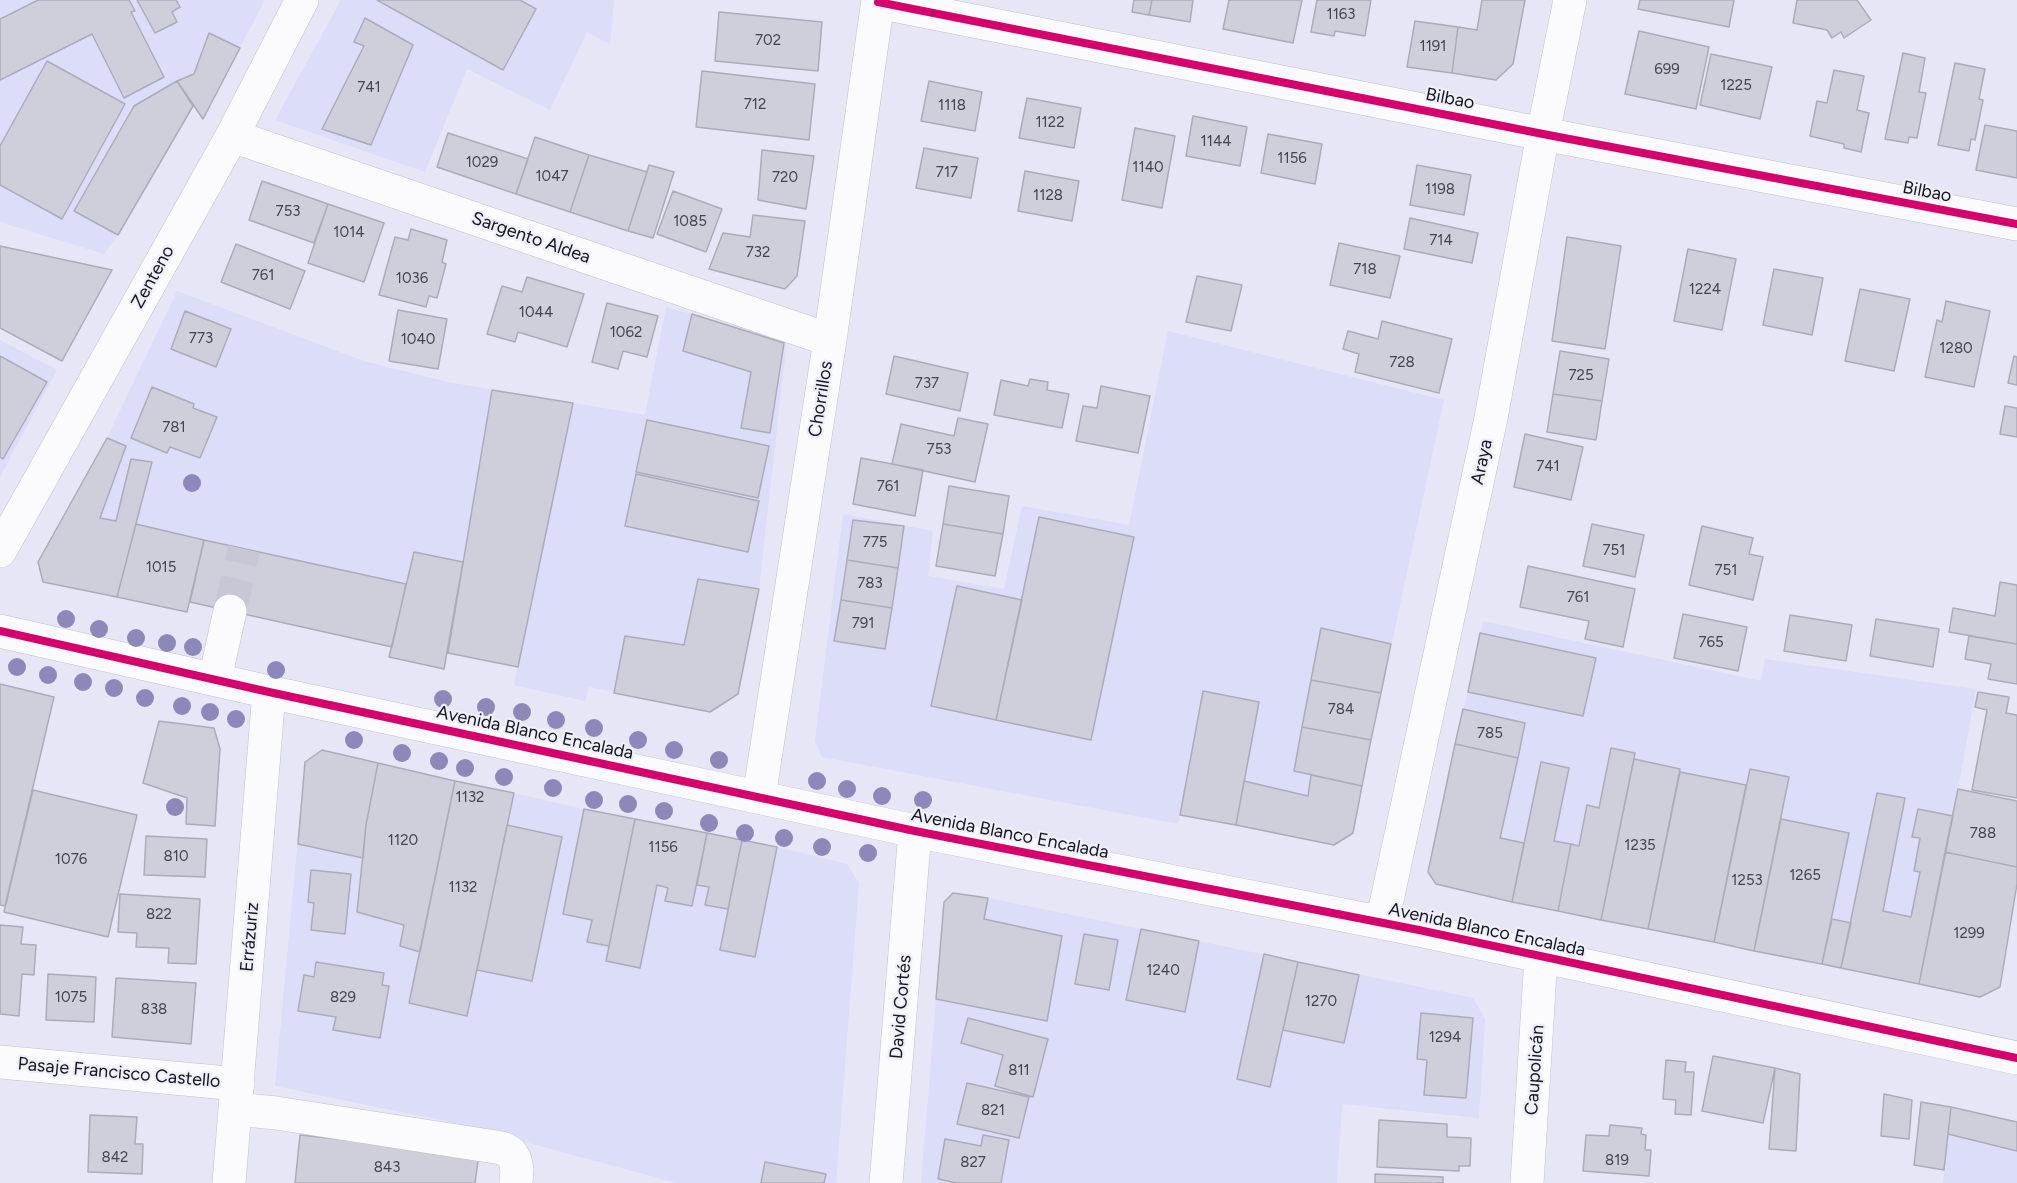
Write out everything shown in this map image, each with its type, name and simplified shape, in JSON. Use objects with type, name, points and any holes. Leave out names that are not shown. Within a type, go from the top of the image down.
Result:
[{"type":"street","name":"Zenteno","points":[[0,551],[232,136],[302,0]]},
{"type":"street","name":"Araya","points":[[1383,923],[1491,418],[1570,0]]},
{"type":"street","name":"Bilbao","points":[[878,1],[1543,134],[2017,224]]},
{"type":"street","name":"Chorrillos","points":[[759,797],[830,340],[878,1]]},
{"type":"street","name":"Sargento Aldea","points":[[232,136],[830,340]]},
{"type":"street","points":[[215,680],[230,611]]},
{"type":"street","name":"Avenida Blanco Encalada","points":[[0,631],[269,692],[915,831],[1383,923],[2017,1058]]},
{"type":"street","name":"Errázuriz","points":[[230,1183],[269,692]]},
{"type":"street","name":"David Cortés","points":[[886,1183],[915,831]]},
{"type":"street","name":"Caupolicán","points":[[1527,1183],[1540,1006],[1541,956]]},
{"type":"street","name":"Pasaje Francisco Castello","points":[[0,1062],[237,1097],[276,1113],[502,1148],[511,1153],[515,1160],[518,1169],[516,1183]]},
{"type":"shaded area","points":[[0,0],[265,0],[203,119],[193,107],[118,235],[104,254],[0,222]]},
{"type":"shaded area","points":[[341,0],[614,0],[610,44],[587,32],[550,110],[467,69],[425,172],[275,120]]},
{"type":"shaded area","points":[[177,291],[364,361],[447,382],[645,415],[666,307],[787,340],[759,589],[738,694],[710,712],[589,687],[585,701],[514,685],[517,667],[448,653],[444,669],[389,657],[392,646],[190,602],[187,612],[43,582],[38,562],[107,438]]},
{"type":"shaded area","points":[[1168,331],[1444,400],[1353,833],[1334,845],[1180,815],[1178,824],[822,757],[815,741],[843,514],[933,531],[928,576],[1004,589],[1022,506],[1129,525]]},
{"type":"shaded area","points":[[0,340],[57,370],[0,477]]},
{"type":"shaded area","points":[[1483,621],[1761,681],[1765,659],[1976,689],[1958,789],[2017,801],[2017,884],[2000,987],[1980,997],[1512,902],[1436,884],[1428,872]]},
{"type":"shaded area","points":[[322,750],[584,809],[777,847],[847,864],[859,883],[836,1183],[677,1183],[450,1122],[275,1086],[305,762]]},
{"type":"shaded area","points":[[953,893],[988,898],[1473,998],[1485,1019],[1479,1118],[1342,1104],[1337,1183],[921,1183],[944,902]]},
{"type":"shaded area","points":[[1951,1107],[2017,1122],[2017,1183],[1943,1183]]},
{"type":"building","points":[[38,0],[129,0],[135,11],[131,12],[164,77],[124,98],[92,34],[0,80],[0,19]]},
{"type":"building","points":[[137,0],[176,0],[180,7],[172,12],[177,22],[155,33]]},
{"type":"building","points":[[377,0],[520,0],[536,9],[503,70]]},
{"type":"building","points":[[1134,0],[1152,0],[1149,15],[1132,12]]},
{"type":"building","points":[[1152,0],[1193,0],[1190,22],[1149,15]]},
{"type":"building","points":[[1229,0],[1302,0],[1293,43],[1223,29]]},
{"type":"building","points":[[1317,0],[1371,0],[1365,36],[1335,31],[1334,36],[1311,32]]},
{"type":"building","points":[[1482,0],[1525,0],[1513,64],[1496,80],[1452,73],[1458,27],[1477,30]]},
{"type":"building","points":[[1640,0],[1734,0],[1729,27],[1638,9]]},
{"type":"building","points":[[1797,0],[1857,0],[1871,20],[1844,38],[1841,32],[1832,38],[1827,30],[1793,23]]},
{"type":"building","points":[[719,12],[822,22],[818,71],[715,61]]},
{"type":"building","points":[[365,18],[413,45],[371,145],[322,129],[364,46],[354,42]]},
{"type":"building","points":[[1415,21],[1458,27],[1452,73],[1407,67]]},
{"type":"building","points":[[1639,31],[1709,47],[1696,109],[1625,94]]},
{"type":"building","points":[[209,33],[240,48],[203,119],[177,81],[194,74]]},
{"type":"building","points":[[1903,53],[1925,58],[1919,92],[1926,93],[1917,138],[1909,137],[1908,143],[1885,139]]},
{"type":"building","points":[[1711,54],[1772,67],[1760,119],[1700,105]]},
{"type":"building","points":[[47,61],[125,104],[62,219],[0,185],[0,146]]},
{"type":"building","points":[[1955,63],[1985,69],[1979,99],[1983,100],[1975,140],[1971,139],[1969,151],[1938,145]]},
{"type":"building","points":[[1834,70],[1864,76],[1857,110],[1869,113],[1861,152],[1844,148],[1844,144],[1810,136],[1817,101],[1827,103]]},
{"type":"building","points":[[702,71],[815,84],[809,140],[696,127]]},
{"type":"building","points":[[177,81],[193,106],[118,235],[74,211],[134,106]]},
{"type":"building","points":[[929,81],[982,92],[975,131],[921,121]]},
{"type":"building","points":[[1027,98],[1081,108],[1074,148],[1019,138]]},
{"type":"building","points":[[1193,116],[1247,127],[1240,166],[1186,156]]},
{"type":"building","points":[[1985,125],[2017,131],[2017,178],[1976,170]]},
{"type":"building","points":[[1135,128],[1175,136],[1162,208],[1122,200]]},
{"type":"building","points":[[448,133],[528,159],[516,194],[437,167]]},
{"type":"building","points":[[1268,134],[1322,144],[1315,184],[1261,173]]},
{"type":"building","points":[[535,137],[589,155],[570,212],[516,194]]},
{"type":"building","points":[[924,148],[978,158],[971,198],[916,188]]},
{"type":"building","points":[[762,150],[814,156],[806,209],[758,200]]},
{"type":"building","points":[[589,155],[647,172],[628,231],[570,212]]},
{"type":"building","points":[[649,165],[674,172],[653,238],[628,231]]},
{"type":"building","points":[[1417,165],[1471,175],[1464,215],[1410,205]]},
{"type":"building","points":[[1025,171],[1079,181],[1072,221],[1018,211]]},
{"type":"building","points":[[262,181],[328,204],[314,243],[249,220]]},
{"type":"building","points":[[673,191],[722,209],[706,252],[657,234]]},
{"type":"building","points":[[328,204],[384,223],[364,282],[308,263]]},
{"type":"building","points":[[753,215],[805,221],[797,276],[785,289],[709,269],[723,233],[750,237]]},
{"type":"building","points":[[1410,218],[1478,233],[1472,263],[1404,249]]},
{"type":"building","points":[[411,229],[447,240],[442,262],[446,264],[437,298],[429,296],[426,307],[379,295],[395,237],[408,240]]},
{"type":"building","points":[[1567,237],[1621,246],[1605,349],[1552,341]]},
{"type":"building","points":[[1339,243],[1400,256],[1390,298],[1330,285]]},
{"type":"building","points":[[236,244],[305,271],[290,309],[221,282]]},
{"type":"building","points":[[0,246],[112,270],[62,361],[0,328]]},
{"type":"building","points":[[1688,249],[1736,259],[1722,330],[1674,321]]},
{"type":"building","points":[[1774,269],[1823,278],[1812,335],[1763,325]]},
{"type":"building","points":[[1197,276],[1242,285],[1231,331],[1186,322]]},
{"type":"building","points":[[527,277],[584,294],[567,347],[518,332],[515,342],[487,334],[502,286],[522,292]]},
{"type":"building","points":[[1860,289],[1910,299],[1894,371],[1845,361]]},
{"type":"building","points":[[1946,301],[1990,311],[1974,387],[1925,377],[1937,320],[1942,322]]},
{"type":"building","points":[[607,303],[658,316],[647,357],[623,351],[618,369],[592,362]]},
{"type":"building","points":[[398,310],[447,319],[438,369],[389,361]]},
{"type":"building","points":[[185,311],[231,329],[216,367],[171,349]]},
{"type":"building","points":[[692,314],[784,343],[770,433],[741,428],[751,372],[683,351]]},
{"type":"building","points":[[1382,321],[1452,339],[1439,393],[1355,372],[1359,354],[1343,349],[1348,331],[1378,339]]},
{"type":"building","points":[[1560,351],[1609,359],[1602,401],[1553,394]]},
{"type":"building","points":[[0,356],[47,382],[3,459],[0,457]]},
{"type":"building","points":[[894,356],[968,373],[960,411],[886,394]]},
{"type":"building","points":[[2014,356],[2017,357],[2017,385],[2008,383]]},
{"type":"building","points":[[1030,379],[1048,382],[1047,390],[1069,394],[1062,428],[994,415],[1001,380],[1028,386]]},
{"type":"building","points":[[1101,386],[1150,396],[1138,453],[1076,441],[1083,406],[1097,408]]},
{"type":"building","points":[[152,387],[194,404],[193,408],[217,417],[200,458],[170,447],[167,453],[131,438]]},
{"type":"building","points":[[492,390],[573,403],[518,667],[448,653]]},
{"type":"building","points":[[1553,394],[1602,401],[1596,440],[1547,432]]},
{"type":"building","points":[[2005,406],[2017,408],[2017,437],[2000,434]]},
{"type":"building","points":[[958,418],[988,424],[975,482],[892,464],[901,424],[954,436]]},
{"type":"building","points":[[647,420],[769,446],[758,498],[636,472]]},
{"type":"building","points":[[1525,434],[1583,447],[1571,500],[1514,487]]},
{"type":"building","points":[[107,438],[126,446],[100,518],[116,521],[131,459],[152,462],[117,597],[43,582],[38,562]]},
{"type":"building","points":[[861,458],[923,470],[915,516],[853,504]]},
{"type":"building","points":[[636,474],[759,501],[748,552],[625,526]]},
{"type":"building","points":[[949,486],[1009,496],[1003,534],[943,524]]},
{"type":"building","points":[[1039,517],[1134,537],[1091,740],[996,720]]},
{"type":"building","points":[[853,520],[904,526],[898,568],[847,560]]},
{"type":"building","points":[[136,524],[204,540],[187,612],[117,597]]},
{"type":"building","points":[[943,524],[1003,534],[995,576],[936,566]]},
{"type":"building","points":[[1592,524],[1644,535],[1635,577],[1583,566]]},
{"type":"building","points":[[1702,526],[1753,538],[1749,554],[1763,557],[1753,600],[1689,585]]},
{"type":"building","points":[[204,540],[406,584],[392,647],[190,602]]},
{"type":"building","points":[[414,552],[463,562],[444,669],[389,657]]},
{"type":"building","points":[[847,560],[898,568],[892,608],[841,600]]},
{"type":"building","points":[[1528,566],[1635,589],[1623,647],[1585,639],[1589,621],[1520,607]]},
{"type":"building","points":[[698,579],[759,589],[738,694],[710,712],[614,693],[625,636],[684,645]]},
{"type":"building","points":[[2000,582],[2017,585],[2017,644],[1949,632],[1953,608],[1995,616]]},
{"type":"building","points":[[957,586],[1022,600],[996,720],[931,706]]},
{"type":"building","points":[[841,600],[892,608],[885,649],[834,641]]},
{"type":"building","points":[[1683,614],[1747,627],[1738,671],[1674,658]]},
{"type":"building","points":[[1790,615],[1852,625],[1846,661],[1784,651]]},
{"type":"building","points":[[1876,619],[1939,629],[1933,667],[1870,656]]},
{"type":"building","points":[[1321,628],[1391,644],[1381,693],[1311,680]]},
{"type":"building","points":[[1480,633],[1596,658],[1583,716],[1468,692]]},
{"type":"building","points":[[1969,636],[2017,644],[2017,684],[1988,679],[1991,664],[1965,659]]},
{"type":"building","points":[[1311,680],[1381,693],[1371,740],[1302,727]]},
{"type":"building","points":[[0,684],[54,697],[5,906],[0,905]]},
{"type":"building","points":[[1203,691],[1259,702],[1236,825],[1180,815]]},
{"type":"building","points":[[1978,692],[2009,697],[2006,713],[2017,715],[2017,798],[1972,790],[1987,710],[1975,707]]},
{"type":"building","points":[[1463,709],[1525,723],[1518,758],[1455,744]]},
{"type":"building","points":[[159,721],[214,728],[220,749],[215,826],[186,824],[187,798],[143,783]]},
{"type":"building","points":[[1302,727],[1371,740],[1362,786],[1294,771]]},
{"type":"building","points":[[1455,744],[1518,758],[1500,838],[1524,843],[1512,902],[1436,884],[1428,872]]},
{"type":"building","points":[[1611,748],[1635,753],[1601,920],[1558,911],[1571,844],[1579,846],[1587,805],[1599,808]]},
{"type":"building","points":[[322,750],[378,763],[366,825],[363,858],[298,844],[305,762]]},
{"type":"building","points":[[1634,759],[1680,769],[1648,929],[1601,920]]},
{"type":"building","points":[[1541,762],[1569,768],[1554,841],[1571,844],[1558,911],[1512,902]]},
{"type":"building","points":[[378,763],[455,781],[420,952],[400,946],[404,925],[357,912],[366,825]]},
{"type":"building","points":[[1750,769],[1789,777],[1754,951],[1714,942]]},
{"type":"building","points":[[1680,772],[1746,785],[1714,942],[1648,929]]},
{"type":"building","points":[[1311,775],[1362,786],[1353,833],[1334,845],[1236,825],[1244,781],[1308,796]]},
{"type":"building","points":[[455,781],[514,793],[467,1016],[409,1003]]},
{"type":"building","points":[[1958,789],[2017,801],[2017,867],[1945,852]]},
{"type":"building","points":[[33,790],[137,815],[108,937],[4,912]]},
{"type":"building","points":[[1877,793],[1905,798],[1883,911],[1911,917],[1920,872],[1914,871],[1920,838],[1912,837],[1918,809],[1953,816],[1919,984],[1841,968]]},
{"type":"building","points":[[584,809],[635,819],[609,946],[587,942],[592,920],[563,914]]},
{"type":"building","points":[[635,819],[707,833],[692,906],[665,901],[668,888],[657,885],[640,968],[606,961]]},
{"type":"building","points":[[1781,819],[1849,833],[1822,964],[1754,951]]},
{"type":"building","points":[[507,825],[562,837],[532,981],[477,970]]},
{"type":"building","points":[[707,833],[742,840],[728,909],[705,905],[709,887],[697,885]]},
{"type":"building","points":[[146,836],[207,839],[205,877],[144,875]]},
{"type":"building","points":[[742,840],[777,847],[755,957],[720,950]]},
{"type":"building","points":[[1945,852],[2017,867],[2017,884],[2000,987],[1980,997],[1919,984]]},
{"type":"building","points":[[311,870],[351,874],[345,934],[311,930],[314,903],[308,902]]},
{"type":"building","points":[[953,893],[988,898],[984,919],[1062,936],[1047,1021],[936,999],[944,902]]},
{"type":"building","points":[[120,894],[200,899],[196,964],[168,963],[169,948],[136,947],[137,933],[118,932]]},
{"type":"building","points":[[1832,919],[1851,923],[1841,968],[1822,964]]},
{"type":"building","points":[[0,925],[23,927],[21,944],[36,945],[34,975],[22,974],[19,1016],[0,1014]]},
{"type":"building","points":[[1141,929],[1199,941],[1185,1012],[1126,1000]]},
{"type":"building","points":[[1084,934],[1118,940],[1109,990],[1075,984]]},
{"type":"building","points":[[1264,954],[1298,962],[1270,1087],[1237,1079]]},
{"type":"building","points":[[316,962],[384,973],[382,985],[389,986],[380,1038],[333,1030],[336,1017],[298,1011],[304,975],[314,977]]},
{"type":"building","points":[[1298,962],[1359,975],[1344,1043],[1283,1030]]},
{"type":"building","points":[[48,974],[96,977],[94,1022],[46,1020]]},
{"type":"building","points":[[116,978],[196,983],[191,1044],[112,1037]]},
{"type":"building","points":[[1421,1013],[1473,1018],[1466,1098],[1424,1095],[1427,1060],[1417,1059]]},
{"type":"building","points":[[968,1018],[1048,1039],[1033,1097],[995,1086],[1003,1055],[961,1043]]},
{"type":"building","points":[[1713,1056],[1775,1068],[1763,1123],[1702,1111]]},
{"type":"building","points":[[1666,1060],[1686,1062],[1685,1072],[1694,1072],[1691,1115],[1675,1114],[1676,1100],[1663,1099]]},
{"type":"building","points":[[1775,1068],[1800,1074],[1796,1151],[1769,1149]]},
{"type":"building","points":[[967,1083],[1029,1097],[1019,1138],[957,1124]]},
{"type":"building","points":[[1884,1094],[1912,1100],[1909,1139],[1881,1136]]},
{"type":"building","points":[[1921,1102],[1951,1107],[1944,1170],[1914,1165]]},
{"type":"building","points":[[1951,1107],[2017,1122],[2017,1151],[1948,1134]]},
{"type":"building","points":[[90,1115],[137,1117],[135,1144],[143,1144],[142,1174],[88,1172]]},
{"type":"building","points":[[1379,1120],[1447,1124],[1447,1137],[1471,1138],[1470,1166],[1459,1166],[1459,1171],[1377,1167]]},
{"type":"building","points":[[1610,1125],[1642,1128],[1641,1134],[1646,1135],[1645,1150],[1651,1150],[1649,1176],[1583,1171],[1586,1135],[1609,1136]]},
{"type":"building","points":[[300,1135],[479,1154],[475,1183],[295,1183]]},
{"type":"building","points":[[983,1135],[1009,1140],[1001,1183],[957,1183],[938,1179],[945,1139],[981,1146]]},
{"type":"building","points":[[765,1162],[826,1174],[824,1183],[761,1183]]},
{"type":"building","points":[[1375,1174],[1443,1177],[1443,1183],[1375,1183]]},
{"type":"tunnel","points":[[230,611],[244,549]]},
{"type":"cycle path","points":[[878,2],[1543,134],[2017,224]]},
{"type":"cycle path","points":[[0,631],[269,692],[915,831],[1419,930],[2017,1058]]}]
